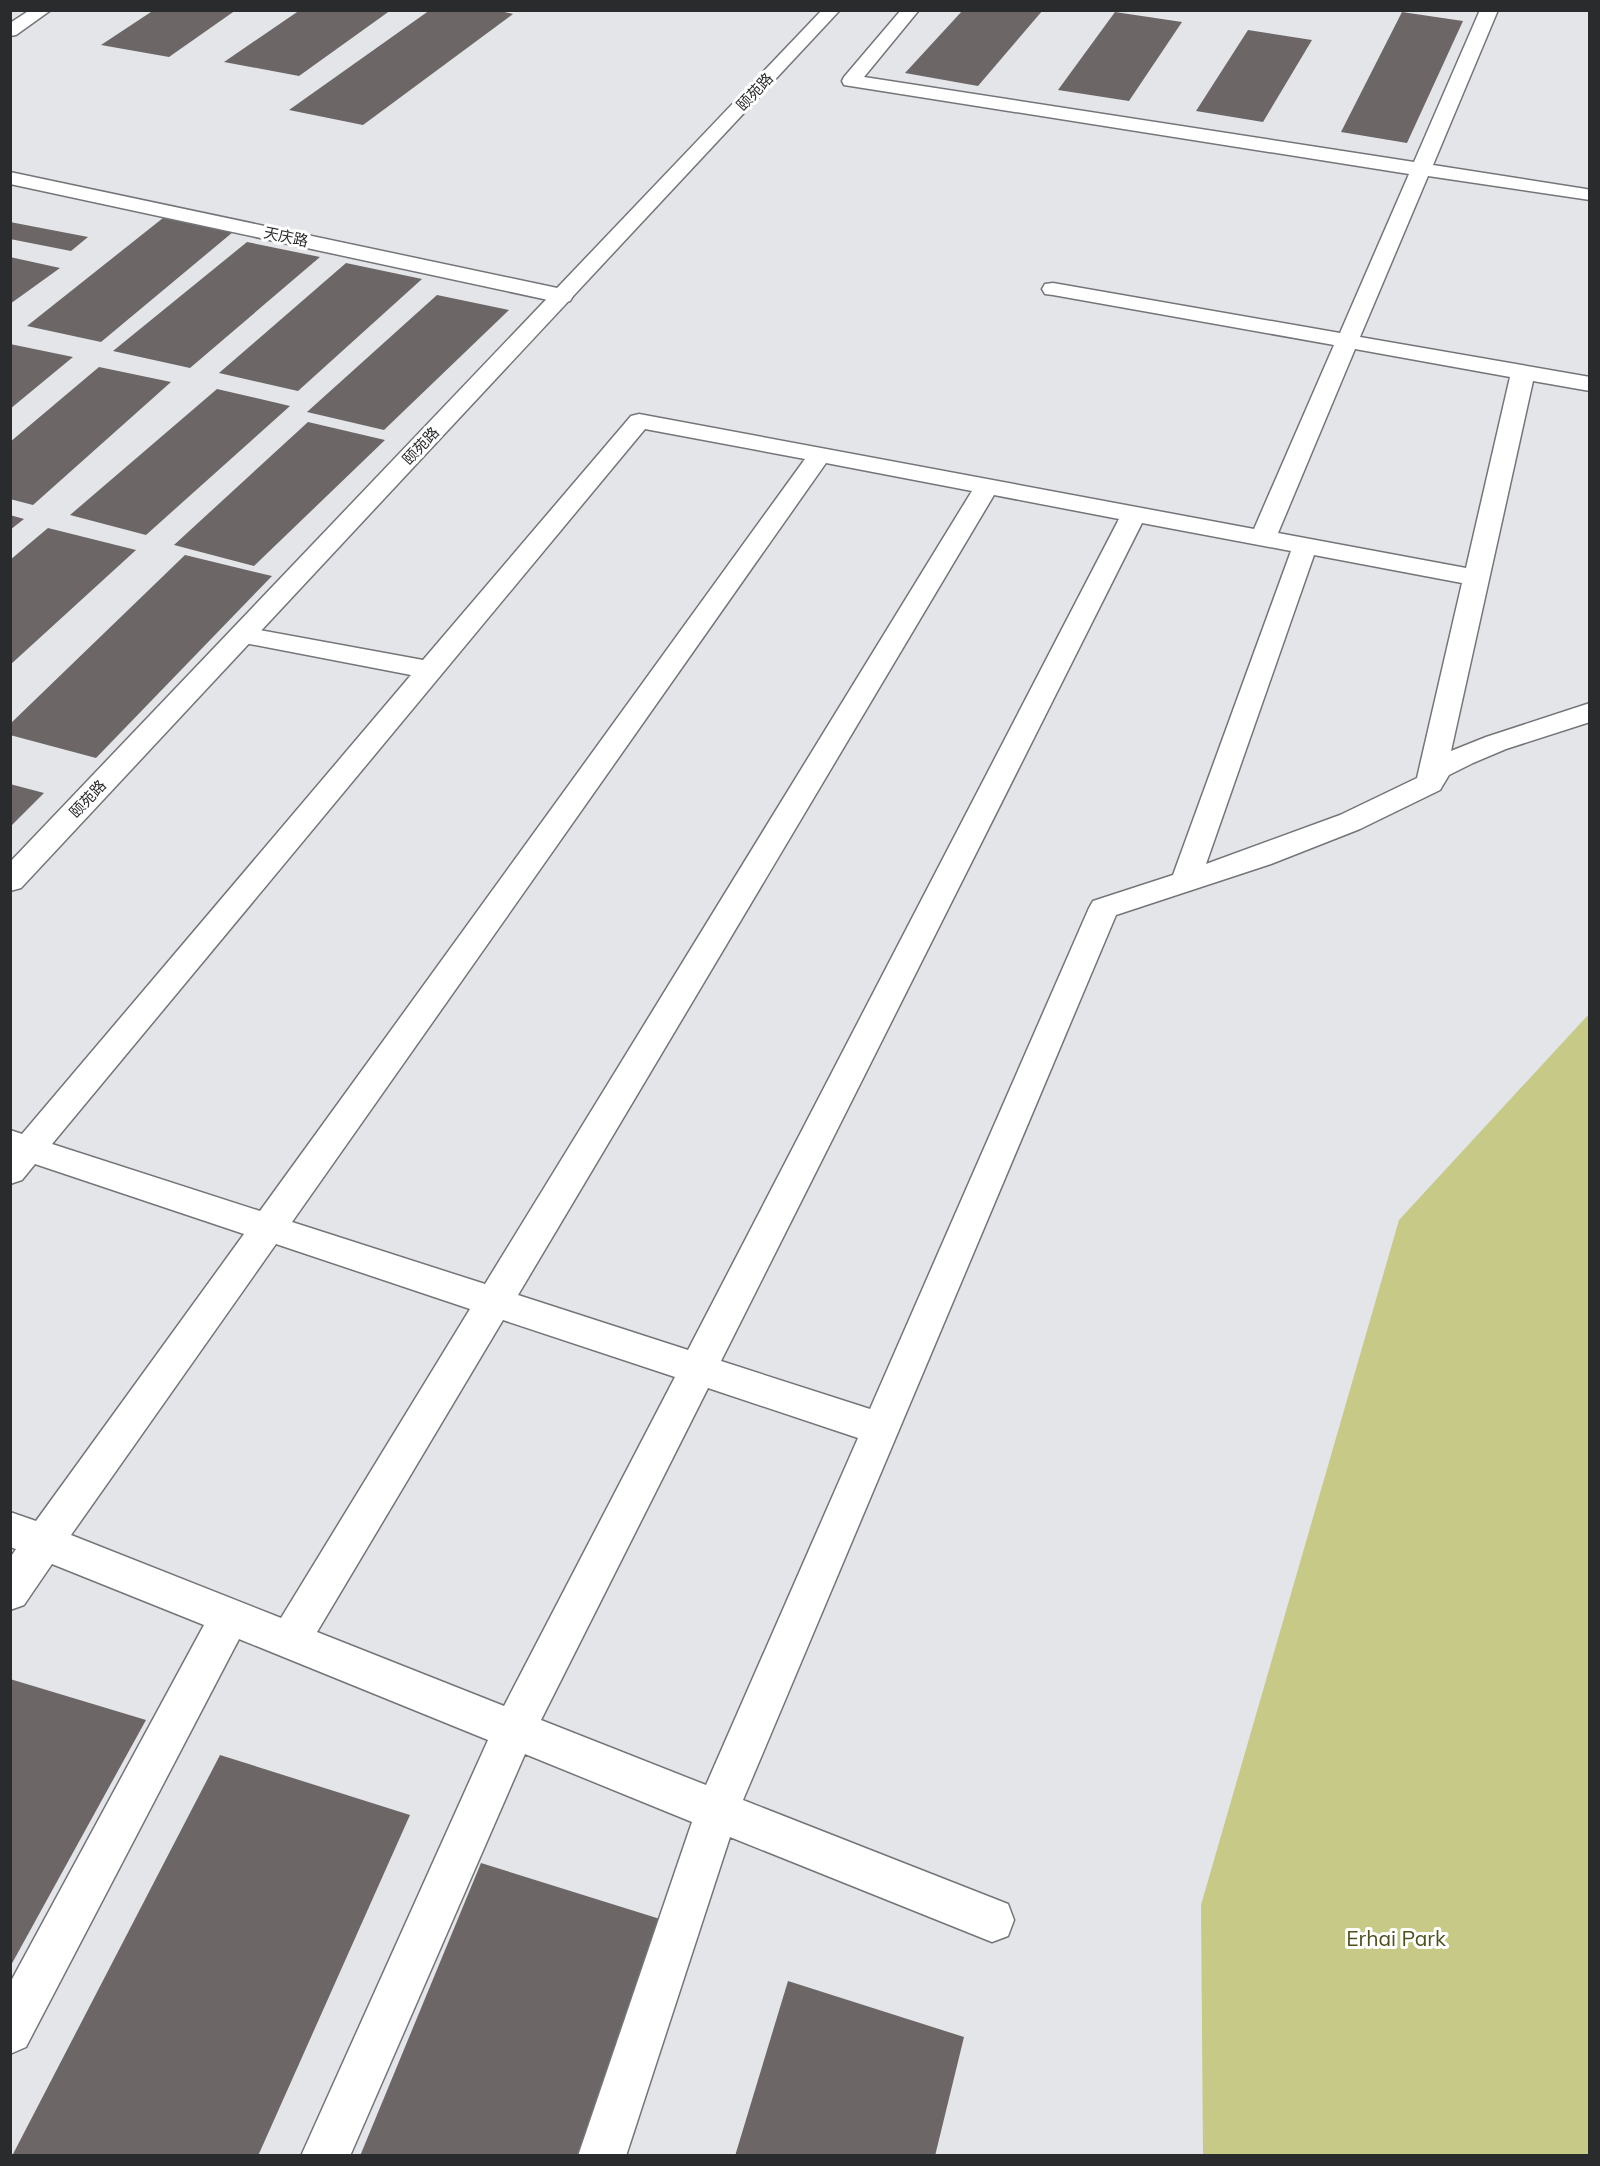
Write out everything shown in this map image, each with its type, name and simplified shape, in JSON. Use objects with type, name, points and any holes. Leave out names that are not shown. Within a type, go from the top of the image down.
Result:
[{"type":"street","points":[[10,31],[43,10]]},
{"type":"street","name":"颐苑路","points":[[10,881],[832,10]]},
{"type":"street","points":[[911,10],[851,81],[1586,195]]},
{"type":"street","points":[[1263,538],[1489,10]]},
{"type":"street","name":"天庆路","points":[[10,178],[562,296]]},
{"type":"street","points":[[1053,289],[1590,384]]},
{"type":"street","points":[[1430,783],[1523,372]]},
{"type":"street","points":[[881,1429],[268,1227],[17,1154],[431,670],[639,421],[1476,578]]},
{"type":"street","points":[[10,1592],[27,1536],[268,1227],[820,455]]},
{"type":"street","points":[[289,1641],[987,486]]},
{"type":"street","points":[[325,2156],[514,1730],[1134,514]]},
{"type":"street","points":[[1185,882],[1305,546]]},
{"type":"street","points":[[243,635],[431,670]]},
{"type":"street","points":[[602,2156],[717,1811],[1104,908],[1260,857],[1350,822],[1430,783],[1439,770],[1463,757],[1496,743],[1590,712]]},
{"type":"street","points":[[27,1536],[992,1920]]},
{"type":"street","points":[[10,2031],[230,1616]]},
{"type":"green space","name":"Erhai Park","points":[[1589,1014],[1589,2155],[1203,2155],[1201,1905],[1399,1220]]},
{"type":"building","points":[[154,10],[236,10],[169,57],[101,45]]},
{"type":"building","points":[[300,10],[391,10],[299,76],[224,62]]},
{"type":"building","points":[[430,10],[496,10],[513,14],[363,125],[289,110]]},
{"type":"building","points":[[963,10],[1043,10],[978,86],[905,73]]},
{"type":"building","points":[[1115,12],[1182,22],[1129,101],[1058,90]]},
{"type":"building","points":[[1402,12],[1463,21],[1407,143],[1341,132]]},
{"type":"building","points":[[1248,30],[1312,40],[1263,122],[1196,111]]},
{"type":"building","points":[[163,218],[233,232],[101,342],[27,326]]},
{"type":"building","points":[[10,222],[88,237],[71,251],[10,239]]},
{"type":"building","points":[[247,242],[320,257],[190,368],[113,351]]},
{"type":"building","points":[[10,257],[60,268],[10,304]]},
{"type":"building","points":[[346,263],[422,279],[298,391],[219,373]]},
{"type":"building","points":[[437,295],[509,310],[384,430],[307,412]]},
{"type":"building","points":[[10,344],[73,357],[10,409]]},
{"type":"building","points":[[99,367],[171,382],[33,505],[10,499],[10,442]]},
{"type":"building","points":[[217,389],[290,406],[146,535],[70,515]]},
{"type":"building","points":[[308,422],[385,440],[254,566],[174,545]]},
{"type":"building","points":[[10,515],[24,519],[10,530]]},
{"type":"building","points":[[48,528],[136,550],[10,665],[10,560]]},
{"type":"building","points":[[185,555],[272,576],[96,758],[10,735],[10,724]]},
{"type":"building","points":[[10,784],[44,793],[10,827]]},
{"type":"building","points":[[10,1679],[146,1720],[10,1967]]},
{"type":"building","points":[[220,1755],[410,1815],[258,2156],[12,2156]]},
{"type":"building","points":[[481,1863],[660,1919],[577,2156],[360,2156]]},
{"type":"building","points":[[788,1981],[964,2037],[935,2156],[735,2156]]}]
